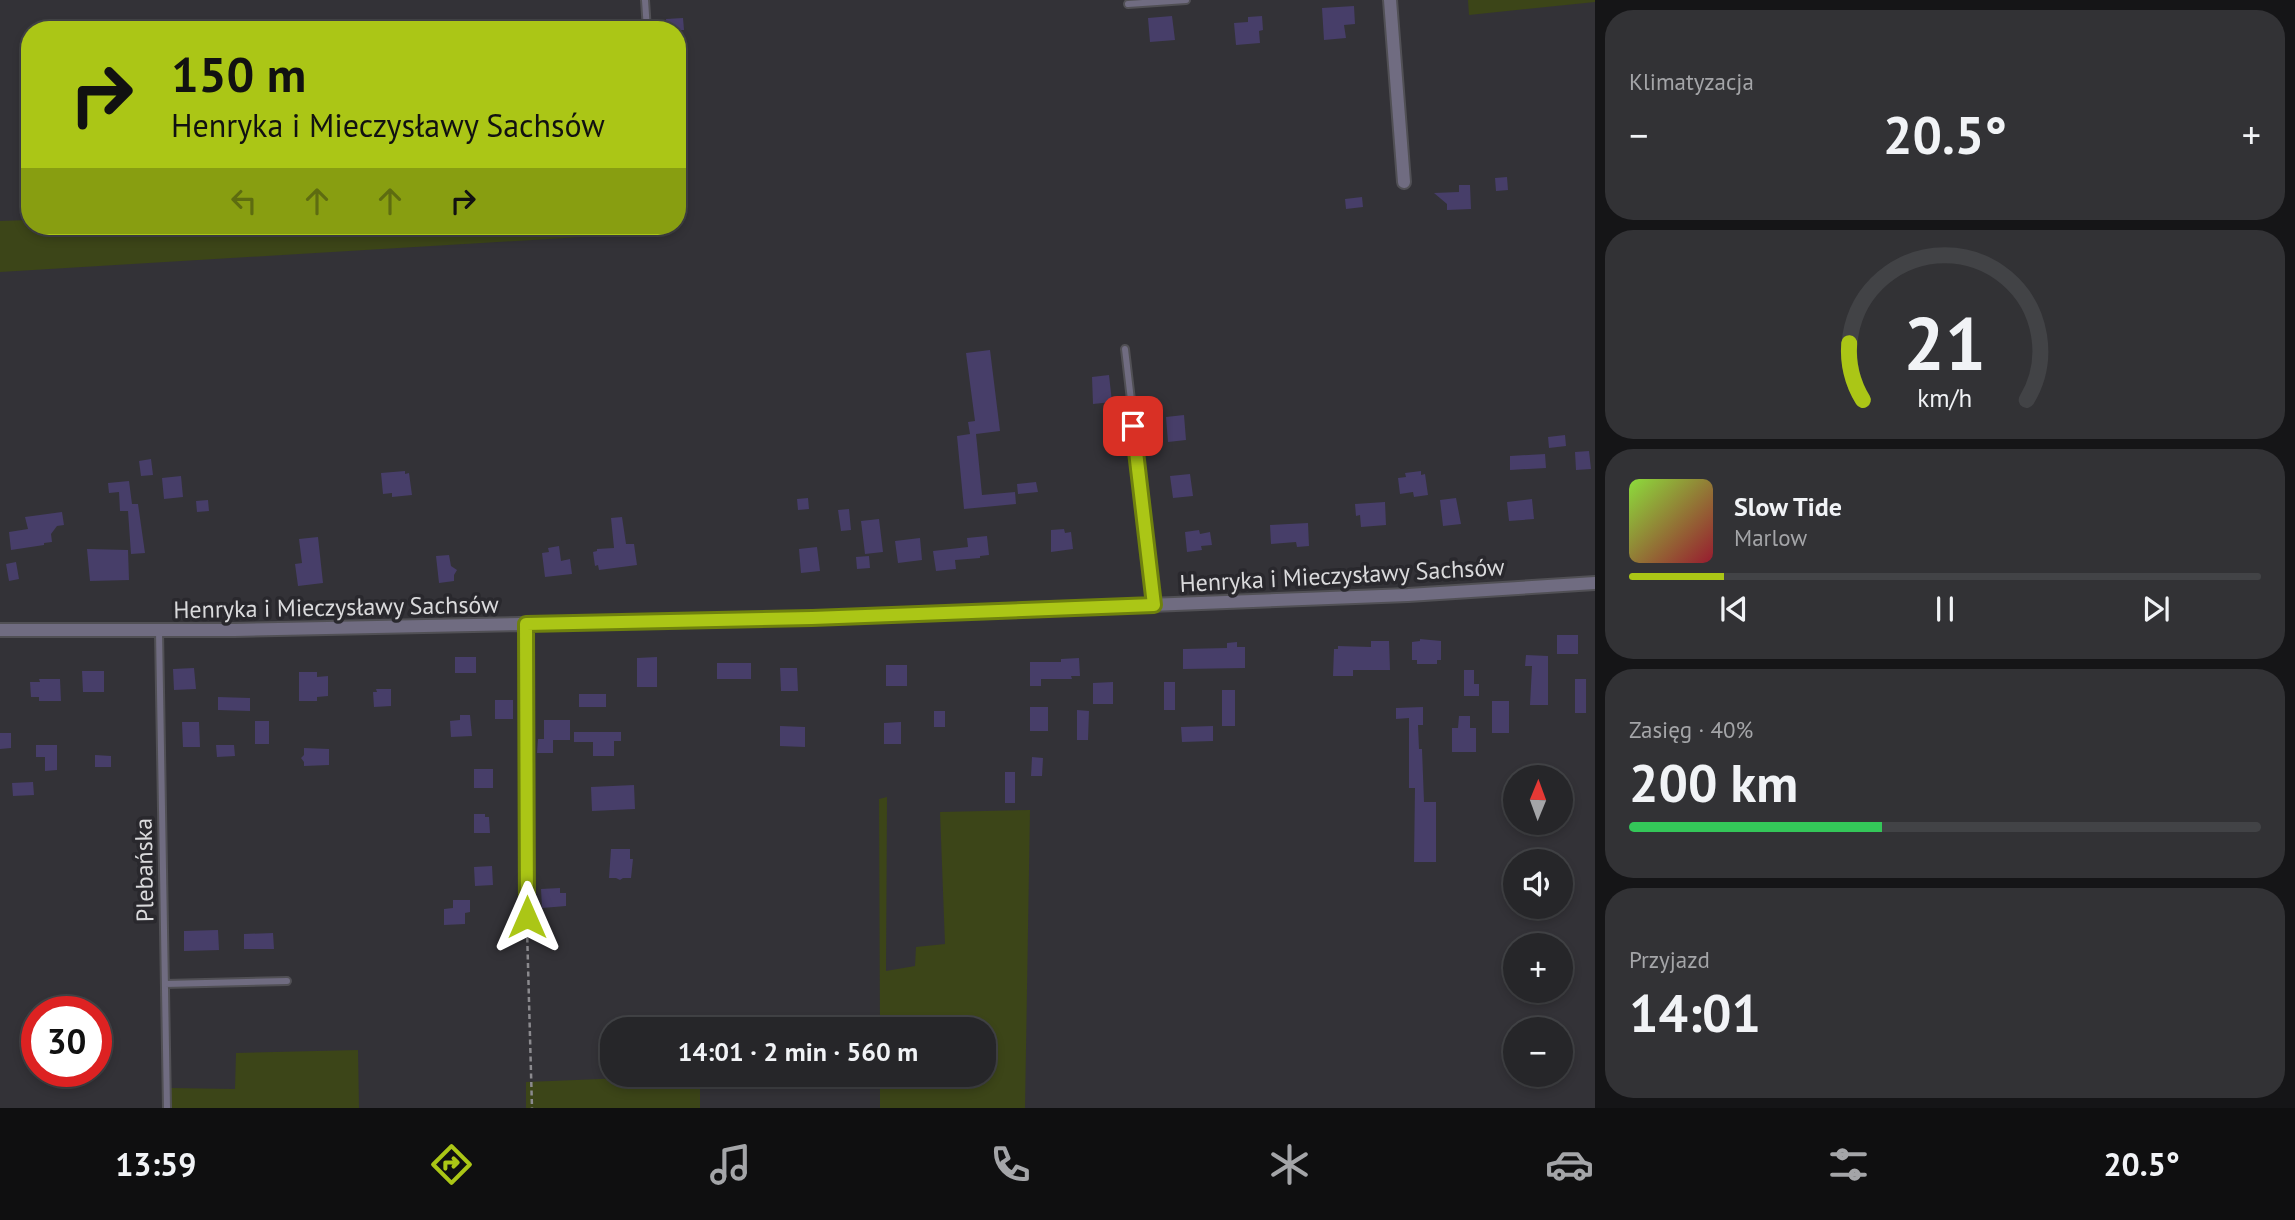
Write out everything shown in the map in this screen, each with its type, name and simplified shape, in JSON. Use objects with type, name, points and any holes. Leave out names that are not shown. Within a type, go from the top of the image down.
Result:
[{"type":"street","points":[[1390,0],[1404,182]]},
{"type":"street","name":"Henryka i Mieczysławy Sachsów","points":[[0,630],[159,631],[812,618],[1425,594],[1595,583]]},
{"type":"street","points":[[526,624],[527,917]]},
{"type":"lane","points":[[645,0],[646,21]]},
{"type":"lane","points":[[1128,4],[1185,0]]},
{"type":"lane","points":[[1125,349],[1154,605]]},
{"type":"lane","name":"Plebańska","points":[[159,631],[167,1108]]},
{"type":"lane","points":[[165,984],[287,981]]},
{"type":"path","points":[[527,917],[532,1108]]},
{"type":"green space","points":[[1468,0],[1595,0],[1595,2],[1469,15]]},
{"type":"green space","points":[[21,220],[21,235],[615,235],[0,272],[0,221]]},
{"type":"green space","points":[[887,797],[886,971],[915,966],[916,947],[945,944],[940,812],[1030,810],[1025,1108],[880,1108],[880,1087],[996,1087],[996,1017],[880,1017],[879,799]]},
{"type":"green space","points":[[358,1050],[359,1108],[171,1108],[171,1088],[235,1089],[236,1053]]},
{"type":"green space","points":[[600,1079],[600,1087],[700,1087],[700,1108],[526,1108],[526,1082]]},
{"type":"building","points":[[1354,6],[1355,24],[1344,25],[1346,38],[1324,40],[1322,8]]},
{"type":"building","points":[[1172,16],[1175,40],[1150,42],[1148,18]]},
{"type":"building","points":[[1262,16],[1260,43],[1236,45],[1234,23],[1248,22],[1248,17]]},
{"type":"building","points":[[683,18],[683,21],[666,21]]},
{"type":"building","points":[[1507,177],[1508,190],[1496,191],[1495,178]]},
{"type":"building","points":[[1459,185],[1470,185],[1471,209],[1447,210],[1447,204],[1434,193],[1459,192]]},
{"type":"building","points":[[1362,197],[1363,207],[1346,209],[1345,199]]},
{"type":"building","points":[[990,350],[1000,431],[976,434],[982,495],[1015,492],[1016,504],[964,509],[957,436],[970,434],[968,422],[975,421],[966,353]]},
{"type":"building","points":[[1109,375],[1112,402],[1093,404],[1092,377]]},
{"type":"building","points":[[1184,415],[1186,440],[1168,442],[1166,417]]},
{"type":"building","points":[[1565,435],[1566,446],[1549,448],[1548,437]]},
{"type":"building","points":[[1589,451],[1591,469],[1576,470],[1575,452]]},
{"type":"building","points":[[1545,454],[1546,468],[1510,470],[1510,456]]},
{"type":"building","points":[[151,459],[153,475],[141,476],[139,461]]},
{"type":"building","points":[[405,471],[405,474],[409,473],[412,495],[392,497],[392,493],[383,494],[381,473]]},
{"type":"building","points":[[1421,471],[1421,475],[1425,474],[1428,495],[1414,497],[1413,492],[1400,494],[1398,478],[1406,477],[1405,473]]},
{"type":"building","points":[[1190,474],[1193,496],[1173,498],[1170,476]]},
{"type":"building","points":[[181,476],[183,497],[164,499],[162,478]]},
{"type":"building","points":[[129,481],[132,504],[138,504],[145,553],[131,554],[128,511],[120,511],[119,492],[109,493],[108,483]]},
{"type":"building","points":[[1036,482],[1038,492],[1018,494],[1017,484]]},
{"type":"building","points":[[808,498],[809,509],[798,510],[797,499]]},
{"type":"building","points":[[1456,498],[1461,524],[1443,526],[1440,500]]},
{"type":"building","points":[[1532,499],[1534,519],[1509,521],[1507,502]]},
{"type":"building","points":[[208,500],[209,511],[197,512],[196,501]]},
{"type":"building","points":[[1385,502],[1386,525],[1361,527],[1355,504]]},
{"type":"building","points":[[849,509],[851,530],[841,531],[838,510]]},
{"type":"building","points":[[62,512],[64,525],[57,526],[51,534],[52,542],[11,550],[9,532],[28,529],[25,517]]},
{"type":"building","points":[[622,517],[626,544],[634,544],[637,565],[599,570],[598,565],[595,566],[593,552],[597,549],[614,548],[611,518]]},
{"type":"building","points":[[879,519],[883,552],[865,554],[861,521]]},
{"type":"building","points":[[1308,523],[1309,546],[1297,547],[1296,542],[1271,544],[1270,525]]},
{"type":"building","points":[[1064,529],[1065,533],[1071,532],[1073,549],[1051,552],[1051,530]]},
{"type":"building","points":[[1199,530],[1200,534],[1210,532],[1212,545],[1201,546],[1202,550],[1187,552],[1185,532]]},
{"type":"building","points":[[987,536],[989,555],[955,560],[956,569],[936,571],[933,551],[968,547],[967,538]]},
{"type":"building","points":[[318,537],[323,583],[298,586],[295,564],[302,563],[299,539]]},
{"type":"building","points":[[920,538],[922,560],[898,563],[895,541]]},
{"type":"building","points":[[559,546],[561,561],[570,559],[572,574],[545,577],[542,553],[549,552],[548,548]]},
{"type":"building","points":[[817,547],[820,571],[801,573],[799,549]]},
{"type":"building","points":[[87,549],[128,550],[129,580],[90,581]]},
{"type":"building","points":[[449,555],[451,566],[457,570],[454,581],[439,583],[436,556]]},
{"type":"building","points":[[869,556],[870,568],[857,569],[856,557]]},
{"type":"building","points":[[16,562],[19,579],[9,581],[6,564]]},
{"type":"building","points":[[1557,635],[1578,635],[1578,654],[1557,654]]},
{"type":"building","points":[[1420,639],[1441,641],[1441,660],[1437,660],[1437,664],[1417,664],[1417,660],[1412,660],[1412,642]]},
{"type":"building","points":[[1371,641],[1389,641],[1390,670],[1353,670],[1353,676],[1333,676],[1334,649],[1338,649],[1338,646],[1371,647]]},
{"type":"building","points":[[1237,642],[1237,647],[1245,647],[1245,668],[1183,669],[1183,649],[1227,648],[1227,643]]},
{"type":"building","points":[[1526,655],[1548,656],[1548,705],[1530,705],[1532,666],[1525,666]]},
{"type":"building","points":[[455,657],[476,657],[476,673],[455,673]]},
{"type":"building","points":[[657,657],[657,687],[637,687],[637,658]]},
{"type":"building","points":[[1079,658],[1080,676],[1071,676],[1072,679],[1041,679],[1041,686],[1030,686],[1030,662],[1061,662],[1061,659]]},
{"type":"building","points":[[717,663],[751,663],[751,679],[717,679]]},
{"type":"building","points":[[886,665],[907,665],[907,686],[886,686]]},
{"type":"building","points":[[194,668],[196,689],[174,690],[173,669]]},
{"type":"building","points":[[780,668],[797,668],[798,691],[781,691]]},
{"type":"building","points":[[1464,670],[1474,670],[1474,684],[1479,684],[1479,696],[1464,696]]},
{"type":"building","points":[[82,671],[104,671],[104,692],[83,692]]},
{"type":"building","points":[[299,672],[317,672],[317,677],[328,676],[328,696],[317,697],[317,701],[299,701]]},
{"type":"building","points":[[39,679],[60,679],[61,701],[39,701],[39,697],[31,697],[30,682],[40,682]]},
{"type":"building","points":[[1575,679],[1586,679],[1586,713],[1575,713]]},
{"type":"building","points":[[1113,682],[1113,704],[1093,704],[1093,683]]},
{"type":"building","points":[[1164,682],[1175,682],[1175,710],[1164,710]]},
{"type":"building","points":[[376,689],[391,689],[391,706],[374,707],[373,692],[377,692]]},
{"type":"building","points":[[1222,690],[1235,690],[1235,726],[1222,726]]},
{"type":"building","points":[[579,694],[606,694],[606,707],[579,707]]},
{"type":"building","points":[[218,697],[250,698],[250,711],[218,710]]},
{"type":"building","points":[[495,700],[513,700],[513,719],[495,719]]},
{"type":"building","points":[[1492,701],[1509,701],[1509,733],[1492,733]]},
{"type":"building","points":[[1030,707],[1048,707],[1048,731],[1030,731]]},
{"type":"building","points":[[1423,707],[1423,725],[1418,725],[1419,749],[1422,749],[1424,802],[1436,802],[1436,862],[1414,862],[1415,788],[1409,788],[1409,718],[1396,719],[1396,708]]},
{"type":"building","points":[[1077,710],[1089,711],[1088,740],[1077,740]]},
{"type":"building","points":[[934,711],[945,711],[945,727],[934,727]]},
{"type":"building","points":[[460,715],[470,715],[472,736],[451,737],[450,721],[460,720]]},
{"type":"building","points":[[1459,716],[1470,716],[1470,728],[1476,728],[1476,752],[1452,752],[1452,728],[1458,728]]},
{"type":"building","points":[[544,720],[570,720],[570,740],[553,740],[553,753],[537,753],[538,739],[544,739]]},
{"type":"building","points":[[255,721],[269,721],[269,744],[255,744]]},
{"type":"building","points":[[182,722],[199,722],[200,747],[183,747]]},
{"type":"building","points":[[901,722],[901,744],[884,744],[884,723]]},
{"type":"building","points":[[780,726],[805,727],[805,747],[780,746]]},
{"type":"building","points":[[1213,726],[1213,741],[1182,742],[1181,727]]},
{"type":"building","points":[[574,732],[621,732],[621,741],[614,741],[614,756],[593,756],[593,742],[574,742]]},
{"type":"building","points":[[0,733],[11,733],[11,748],[0,749]]},
{"type":"building","points":[[36,745],[57,745],[57,770],[45,771],[45,757],[36,757]]},
{"type":"building","points":[[216,745],[234,745],[235,756],[217,757]]},
{"type":"building","points":[[304,748],[329,749],[329,765],[304,766],[301,758]]},
{"type":"building","points":[[95,755],[111,756],[111,767],[95,767]]},
{"type":"building","points":[[1032,757],[1043,758],[1042,776],[1031,776]]},
{"type":"building","points":[[474,769],[493,769],[493,788],[474,788]]},
{"type":"building","points":[[1005,772],[1015,772],[1015,803],[1005,803]]},
{"type":"building","points":[[33,782],[34,795],[13,796],[12,783]]},
{"type":"building","points":[[634,785],[635,809],[592,811],[591,787]]},
{"type":"building","points":[[474,814],[485,814],[485,817],[489,817],[490,833],[474,833]]},
{"type":"building","points":[[611,849],[630,849],[630,859],[633,859],[631,878],[609,878]]},
{"type":"building","points":[[492,866],[493,885],[475,886],[474,867]]},
{"type":"building","points":[[560,888],[560,893],[566,893],[566,906],[542,908],[541,889]]},
{"type":"building","points":[[453,900],[470,900],[470,912],[465,913],[465,924],[444,925],[444,909],[453,908]]},
{"type":"building","points":[[218,930],[219,950],[184,951],[184,931]]},
{"type":"building","points":[[273,933],[274,949],[244,949],[244,934]]},
{"type":"route","points":[[527,917],[526,624],[812,618],[1154,605],[1133,426]]}]
